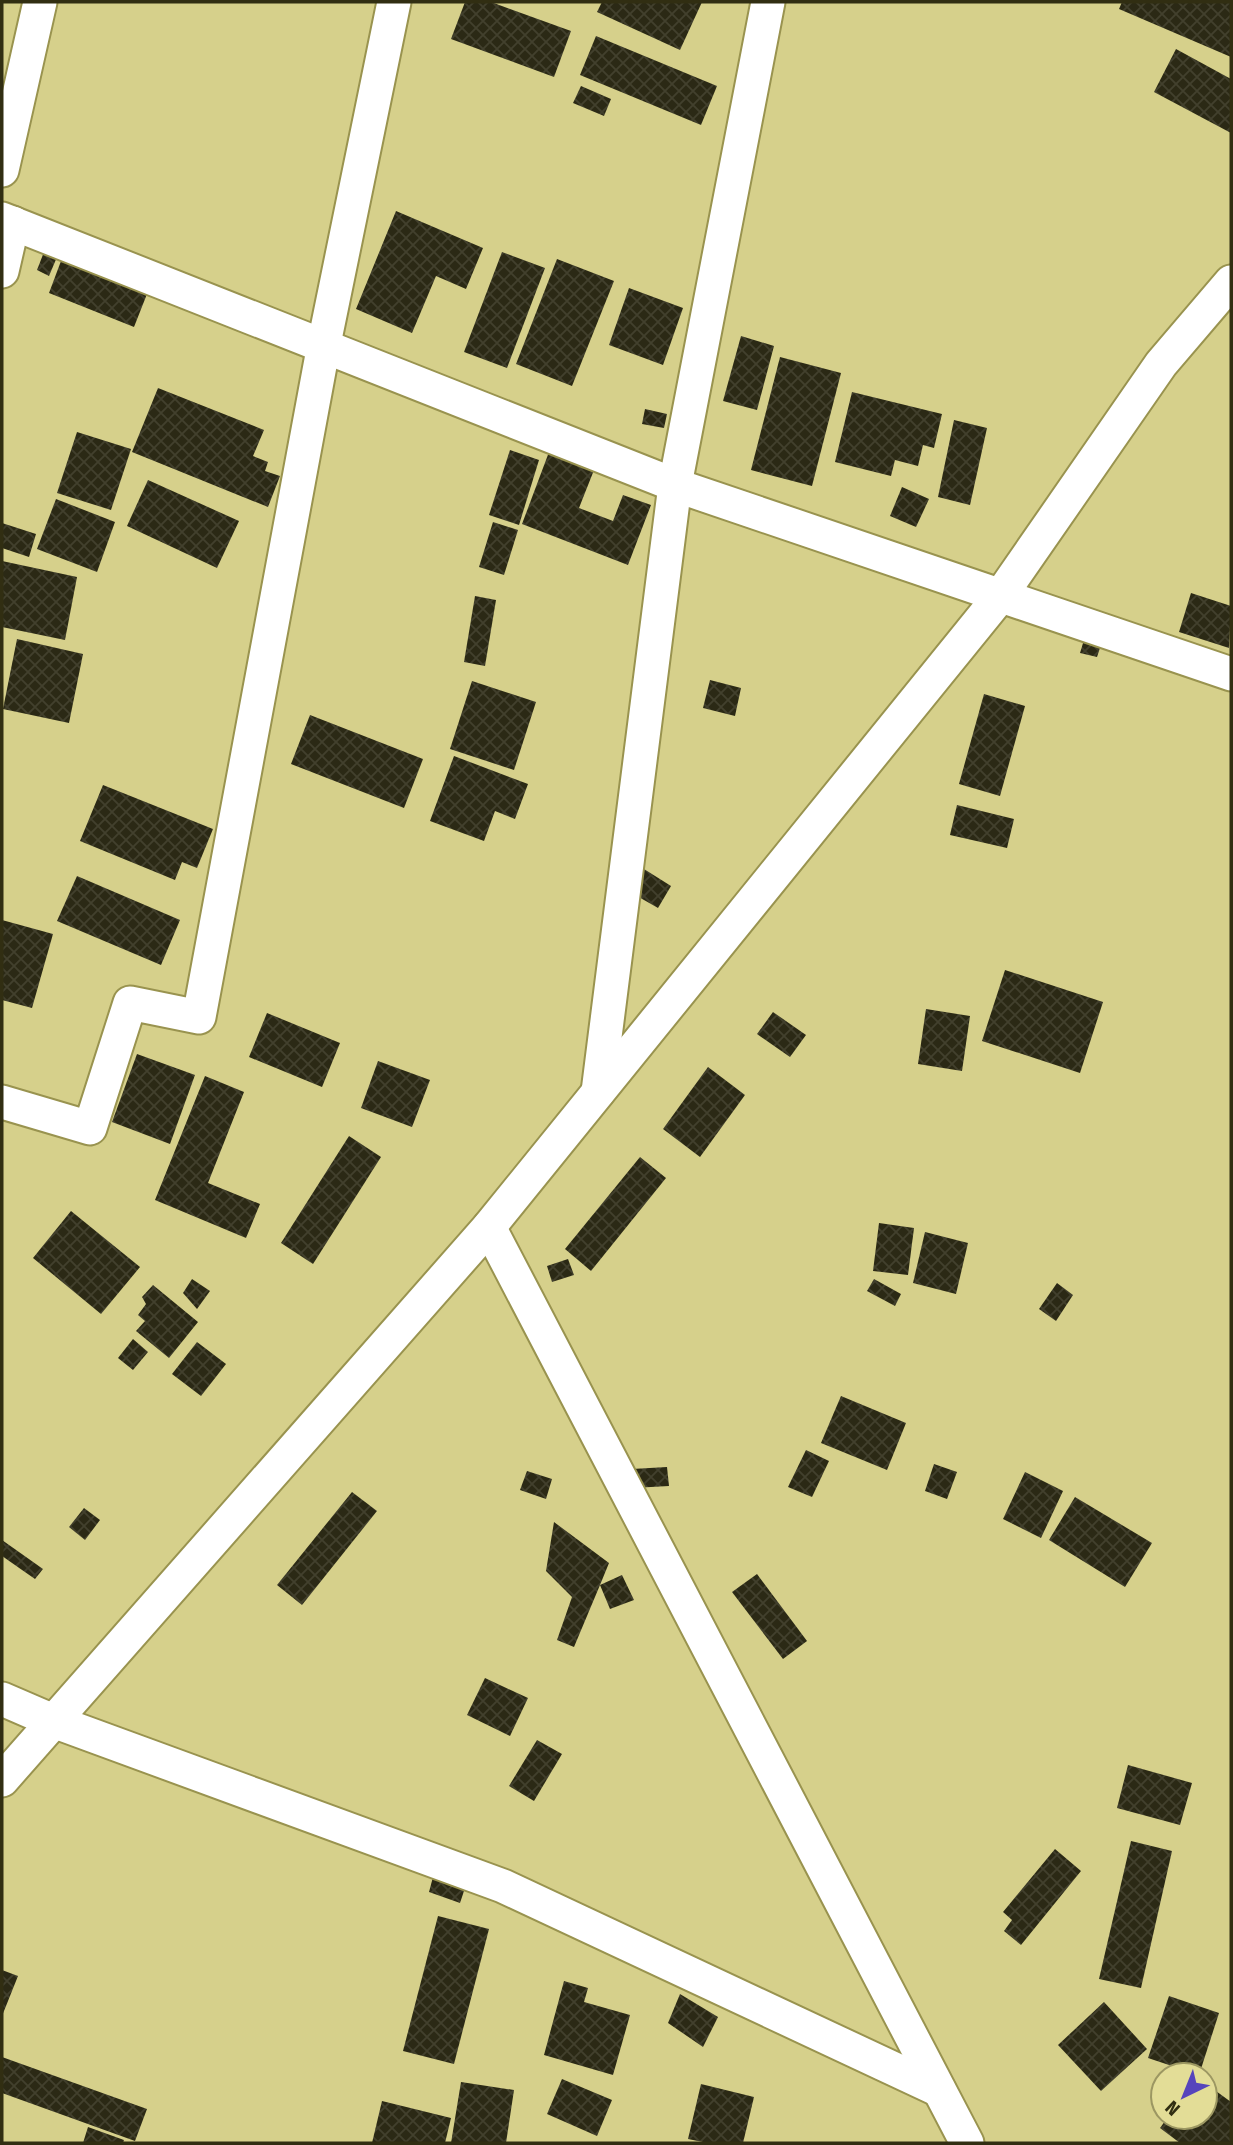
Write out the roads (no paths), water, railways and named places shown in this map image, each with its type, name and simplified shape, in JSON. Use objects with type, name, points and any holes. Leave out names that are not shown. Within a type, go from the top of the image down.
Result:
[{"type":"street","points":[[2,170],[40,2]]},
{"type":"street","points":[[2,1102],[90,1128],[130,1003],[199,1017],[324,344],[394,2]]},
{"type":"street","points":[[598,1092],[675,485],[768,2]]},
{"type":"street","points":[[2,271],[7,221],[324,344],[675,485],[1231,674]]},
{"type":"street","points":[[2,1780],[489,1227],[1001,595],[1161,364],[1231,282]]},
{"type":"street","points":[[489,1227],[967,2143]]},
{"type":"street","points":[[2,1699],[53,1721],[503,1886],[939,2090]]}]
